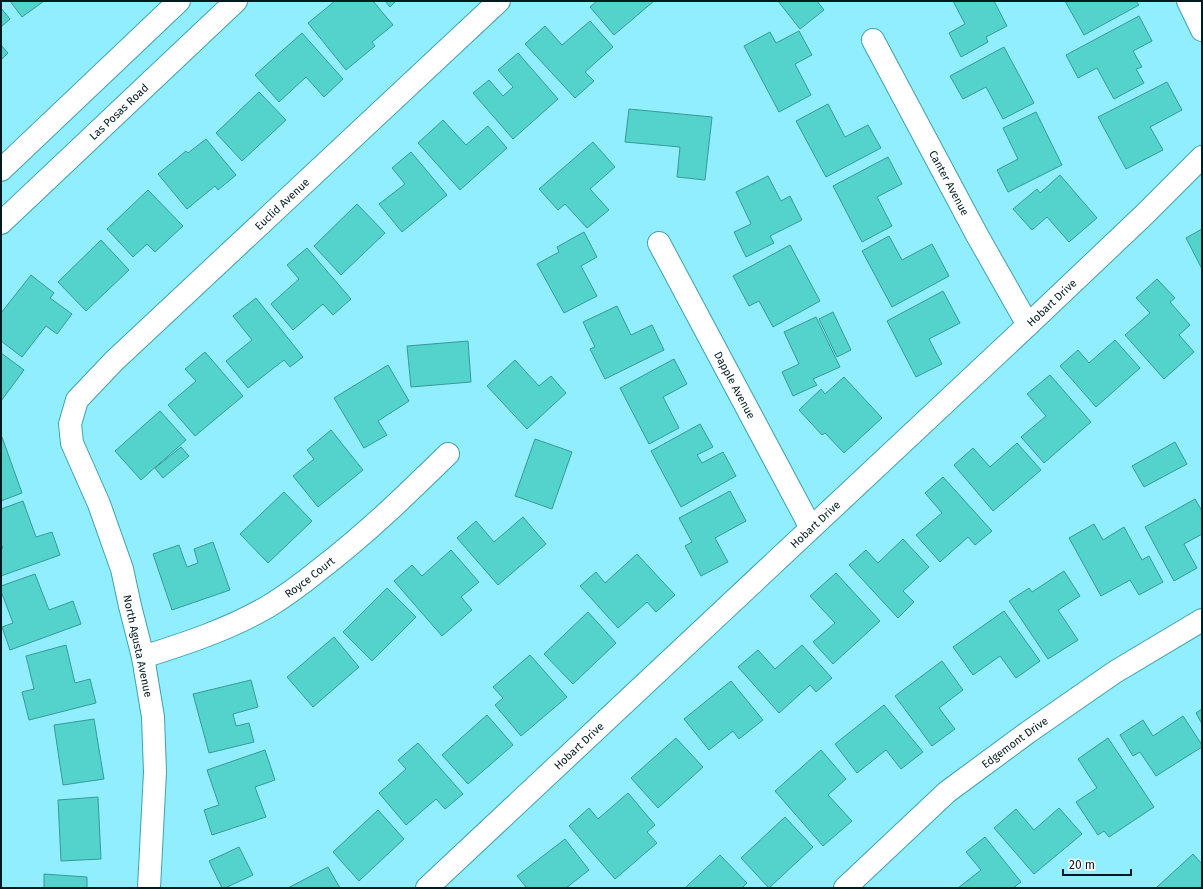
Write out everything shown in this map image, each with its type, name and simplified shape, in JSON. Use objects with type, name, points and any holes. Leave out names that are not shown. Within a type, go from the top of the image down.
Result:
[{"type":"street","points":[[1,170],[179,1]]},
{"type":"street","name":"Las Posas Road","points":[[1,223],[236,1]]},
{"type":"street","name":"Euclid Avenue","points":[[73,414],[77,400],[114,361],[499,1]]},
{"type":"street","points":[[1188,1],[1202,30]]},
{"type":"street","name":"Canter Avenue","points":[[873,40],[977,235],[1028,325]]},
{"type":"street","name":"Hobart Drive","points":[[427,888],[1028,325],[1145,214],[1202,157]]},
{"type":"street","name":"Dapple Avenue","points":[[659,243],[811,528]]},
{"type":"street","name":"North Agusta Avenue","points":[[73,414],[70,424],[72,443],[99,504],[122,569],[143,657],[153,717],[155,772],[148,888]]},
{"type":"street","name":"Royce Court","points":[[143,657],[184,644],[226,628],[269,606],[288,594],[345,550],[404,497],[448,454]]},
{"type":"street","name":"Edgemont Drive","points":[[845,888],[948,792],[1015,742],[1115,672],[1202,620]]},
{"type":"building","points":[[10,1],[44,1],[22,17]]},
{"type":"building","points":[[335,1],[373,1],[393,25],[372,42],[375,46],[346,70],[308,23]]},
{"type":"building","points":[[385,1],[396,1],[390,7]]},
{"type":"building","points":[[597,1],[654,1],[614,35],[590,7]]},
{"type":"building","points":[[778,1],[817,1],[824,10],[800,29]]},
{"type":"building","points":[[953,1],[994,1],[1007,26],[986,37],[988,42],[961,57],[949,33],[965,24]]},
{"type":"building","points":[[1065,1],[1136,1],[1139,5],[1084,35]]},
{"type":"building","points":[[1,8],[10,19],[1,27]]},
{"type":"building","points":[[1139,16],[1152,41],[1133,51],[1142,67],[1136,69],[1144,83],[1114,99],[1097,68],[1078,78],[1066,55]]},
{"type":"building","points":[[590,21],[613,47],[585,72],[594,81],[575,98],[525,44],[545,26],[562,45]]},
{"type":"building","points":[[799,31],[812,55],[795,64],[811,95],[779,112],[744,46],[770,32],[776,43]]},
{"type":"building","points":[[302,33],[343,79],[324,97],[306,77],[279,102],[255,75]]},
{"type":"building","points":[[1,45],[8,53],[1,60]]},
{"type":"building","points":[[1004,47],[1034,103],[1003,119],[986,87],[963,99],[950,76]]},
{"type":"building","points":[[518,53],[558,99],[513,139],[473,93],[489,80],[503,96],[513,87],[498,70]]},
{"type":"building","points":[[1167,82],[1182,110],[1150,127],[1163,150],[1126,169],[1098,117]]},
{"type":"building","points":[[259,92],[286,120],[242,161],[216,133]]},
{"type":"building","points":[[828,104],[845,137],[868,125],[881,148],[826,177],[796,121]]},
{"type":"building","points":[[629,109],[712,117],[705,180],[677,177],[680,147],[625,142]]},
{"type":"building","points":[[1036,112],[1062,165],[1008,192],[997,170],[1018,159],[1003,128]]},
{"type":"building","points":[[443,120],[466,145],[488,126],[507,148],[460,190],[418,143]]},
{"type":"building","points":[[206,139],[236,175],[218,190],[215,186],[187,209],[158,174],[186,151],[188,153]]},
{"type":"building","points":[[593,142],[615,167],[590,189],[609,210],[587,228],[565,204],[558,210],[539,189]]},
{"type":"building","points":[[411,152],[447,195],[402,232],[379,204],[405,184],[392,168]]},
{"type":"building","points":[[888,157],[902,184],[877,197],[892,226],[862,242],[833,186]]},
{"type":"building","points":[[1060,175],[1097,218],[1069,242],[1047,217],[1032,230],[1013,209],[1037,189],[1040,193]]},
{"type":"building","points":[[768,176],[781,201],[790,196],[802,220],[770,236],[774,243],[746,257],[734,232],[751,224],[736,192]]},
{"type":"building","points":[[148,190],[183,226],[155,252],[147,244],[133,257],[107,229]]},
{"type":"building","points":[[357,204],[385,233],[341,275],[314,246]]},
{"type":"building","points":[[1202,229],[1202,269],[1186,238]]},
{"type":"building","points":[[584,232],[597,257],[581,266],[597,296],[564,313],[537,264],[559,252],[557,247]]},
{"type":"building","points":[[889,236],[902,260],[932,244],[949,276],[892,307],[862,251]]},
{"type":"building","points":[[101,240],[129,270],[86,311],[58,282]]},
{"type":"building","points":[[790,245],[820,301],[773,327],[759,301],[749,306],[733,276]]},
{"type":"building","points":[[307,248],[351,299],[333,315],[323,304],[293,330],[271,304],[299,279],[287,265]]},
{"type":"building","points":[[31,275],[54,293],[50,298],[72,314],[57,334],[46,326],[22,357],[1,341],[1,313]]},
{"type":"building","points":[[1157,279],[1175,298],[1170,302],[1190,325],[1179,335],[1194,352],[1164,379],[1125,335],[1150,313],[1136,298]]},
{"type":"building","points":[[943,291],[960,323],[929,339],[942,364],[916,377],[887,321]]},
{"type":"building","points":[[256,298],[303,357],[290,367],[284,360],[248,388],[226,361],[252,340],[233,316]]},
{"type":"building","points":[[617,306],[631,335],[652,325],[664,350],[605,379],[590,349],[595,347],[583,322]]},
{"type":"building","points":[[833,312],[851,350],[837,357],[819,319]]},
{"type":"building","points":[[816,317],[840,367],[813,379],[817,385],[793,396],[782,372],[799,364],[784,332]]},
{"type":"building","points":[[1115,340],[1140,368],[1096,407],[1060,366],[1078,350],[1089,363]]},
{"type":"building","points":[[468,341],[471,382],[411,387],[407,346]]},
{"type":"building","points":[[205,352],[243,396],[195,436],[168,405],[196,381],[185,369]]},
{"type":"building","points":[[1,353],[24,370],[1,401]]},
{"type":"building","points":[[674,359],[687,384],[663,397],[679,428],[649,444],[620,388]]},
{"type":"building","points":[[515,360],[539,386],[551,376],[566,393],[527,429],[487,386]]},
{"type":"building","points":[[388,365],[409,401],[378,421],[387,435],[364,448],[334,398]]},
{"type":"building","points":[[1050,375],[1091,422],[1044,463],[1021,437],[1046,416],[1027,394]]},
{"type":"building","points":[[844,377],[882,418],[844,453],[825,433],[822,435],[799,410],[821,389],[825,394]]},
{"type":"building","points":[[160,411],[186,440],[141,480],[115,451]]},
{"type":"building","points":[[700,424],[713,447],[697,455],[702,463],[723,452],[736,476],[681,507],[651,451]]},
{"type":"building","points":[[331,430],[363,470],[318,507],[293,476],[314,459],[307,450]]},
{"type":"building","points":[[1,437],[22,493],[1,501]]},
{"type":"building","points":[[535,439],[572,452],[552,509],[515,496]]},
{"type":"building","points":[[1175,442],[1187,464],[1144,487],[1132,466]]},
{"type":"building","points":[[1017,443],[1041,470],[993,511],[954,465],[973,448],[990,467]]},
{"type":"building","points":[[181,447],[189,456],[163,478],[155,468]]},
{"type":"building","points":[[943,477],[992,531],[975,545],[968,537],[940,562],[916,535],[942,513],[925,493]]},
{"type":"building","points":[[730,491],[746,521],[715,538],[728,562],[701,576],[685,546],[692,542],[679,518]]},
{"type":"building","points":[[284,492],[312,521],[268,563],[240,534]]},
{"type":"building","points":[[1195,499],[1202,511],[1202,534],[1184,544],[1197,568],[1174,581],[1145,527]]},
{"type":"building","points":[[23,501],[36,537],[52,532],[60,555],[1,576],[1,549],[3,548],[1,544],[1,509]]},
{"type":"building","points":[[523,517],[546,544],[498,585],[457,538],[476,521],[494,542]]},
{"type":"building","points":[[1094,524],[1103,540],[1124,527],[1142,560],[1149,556],[1163,582],[1139,595],[1130,580],[1101,596],[1069,538]]},
{"type":"building","points":[[903,539],[929,567],[903,591],[914,602],[898,618],[849,565],[866,550],[878,563]]},
{"type":"building","points":[[213,542],[230,590],[172,610],[153,554],[179,545],[187,567],[198,563],[194,549]]},
{"type":"building","points":[[451,550],[479,582],[461,597],[472,610],[442,636],[394,581],[412,565],[422,576]]},
{"type":"building","points":[[637,554],[675,595],[656,612],[647,602],[618,628],[580,586],[596,572],[605,583]]},
{"type":"building","points":[[1064,571],[1080,596],[1058,610],[1078,640],[1048,659],[1009,601],[1029,588],[1032,592]]},
{"type":"building","points":[[836,573],[880,621],[833,664],[813,642],[835,623],[810,596]]},
{"type":"building","points":[[35,574],[49,610],[73,601],[81,624],[10,650],[2,627],[13,623],[1,591],[1,586]]},
{"type":"building","points":[[387,588],[416,617],[372,661],[343,632]]},
{"type":"building","points":[[1004,611],[1040,661],[1016,678],[1000,656],[973,675],[953,647]]},
{"type":"building","points":[[588,612],[616,643],[573,684],[544,654]]},
{"type":"building","points":[[334,637],[359,667],[313,707],[287,677]]},
{"type":"building","points":[[66,645],[75,683],[90,679],[96,703],[29,720],[22,692],[34,689],[26,656]]},
{"type":"building","points":[[802,645],[832,678],[816,692],[810,685],[779,713],[738,667],[758,650],[775,669]]},
{"type":"building","points":[[530,655],[567,697],[521,736],[495,705],[503,698],[493,687]]},
{"type":"building","points":[[942,661],[963,690],[939,708],[955,729],[932,746],[895,696]]},
{"type":"building","points":[[251,680],[258,707],[233,714],[236,726],[249,723],[254,742],[209,753],[193,694]]},
{"type":"building","points":[[731,681],[763,720],[739,739],[733,731],[709,750],[684,719]]},
{"type":"building","points":[[884,705],[923,752],[901,769],[886,750],[857,773],[835,744]]},
{"type":"building","points":[[1202,709],[1202,724],[1196,713]]},
{"type":"building","points":[[487,715],[513,745],[468,784],[442,755]]},
{"type":"building","points":[[1183,716],[1202,747],[1156,776],[1140,752],[1133,756],[1120,735],[1143,720],[1153,736]]},
{"type":"building","points":[[94,719],[104,779],[63,785],[54,725]]},
{"type":"building","points":[[676,738],[703,767],[658,808],[631,778]]},
{"type":"building","points":[[1108,738],[1154,807],[1109,837],[1104,831],[1098,835],[1076,802],[1097,788],[1078,759]]},
{"type":"building","points":[[418,743],[463,794],[445,809],[436,799],[406,825],[379,793],[406,769],[398,760]]},
{"type":"building","points":[[265,750],[275,780],[255,787],[266,817],[212,835],[204,810],[219,805],[207,770]]},
{"type":"building","points":[[821,750],[846,779],[828,795],[852,821],[823,846],[775,791]]},
{"type":"building","points":[[628,793],[655,825],[647,832],[657,843],[615,879],[569,826],[589,808],[598,819]]},
{"type":"building","points":[[98,797],[101,859],[61,861],[58,800]]},
{"type":"building","points":[[1059,808],[1082,834],[1034,874],[994,828],[1016,809],[1034,830]]},
{"type":"building","points":[[378,810],[404,839],[359,881],[333,852]]},
{"type":"building","points":[[785,817],[813,847],[769,888],[741,858]]},
{"type":"building","points":[[985,837],[1021,882],[1013,888],[958,888],[981,870],[966,852]]},
{"type":"building","points":[[565,839],[589,870],[566,888],[527,888],[517,876]]},
{"type":"building","points":[[239,847],[253,875],[222,888],[209,861]]},
{"type":"building","points":[[1193,854],[1202,864],[1202,888],[1156,888]]},
{"type":"building","points":[[720,855],[747,883],[742,888],[685,888]]},
{"type":"building","points":[[328,867],[340,888],[288,888]]},
{"type":"building","points":[[44,874],[87,877],[87,888],[44,888]]}]
